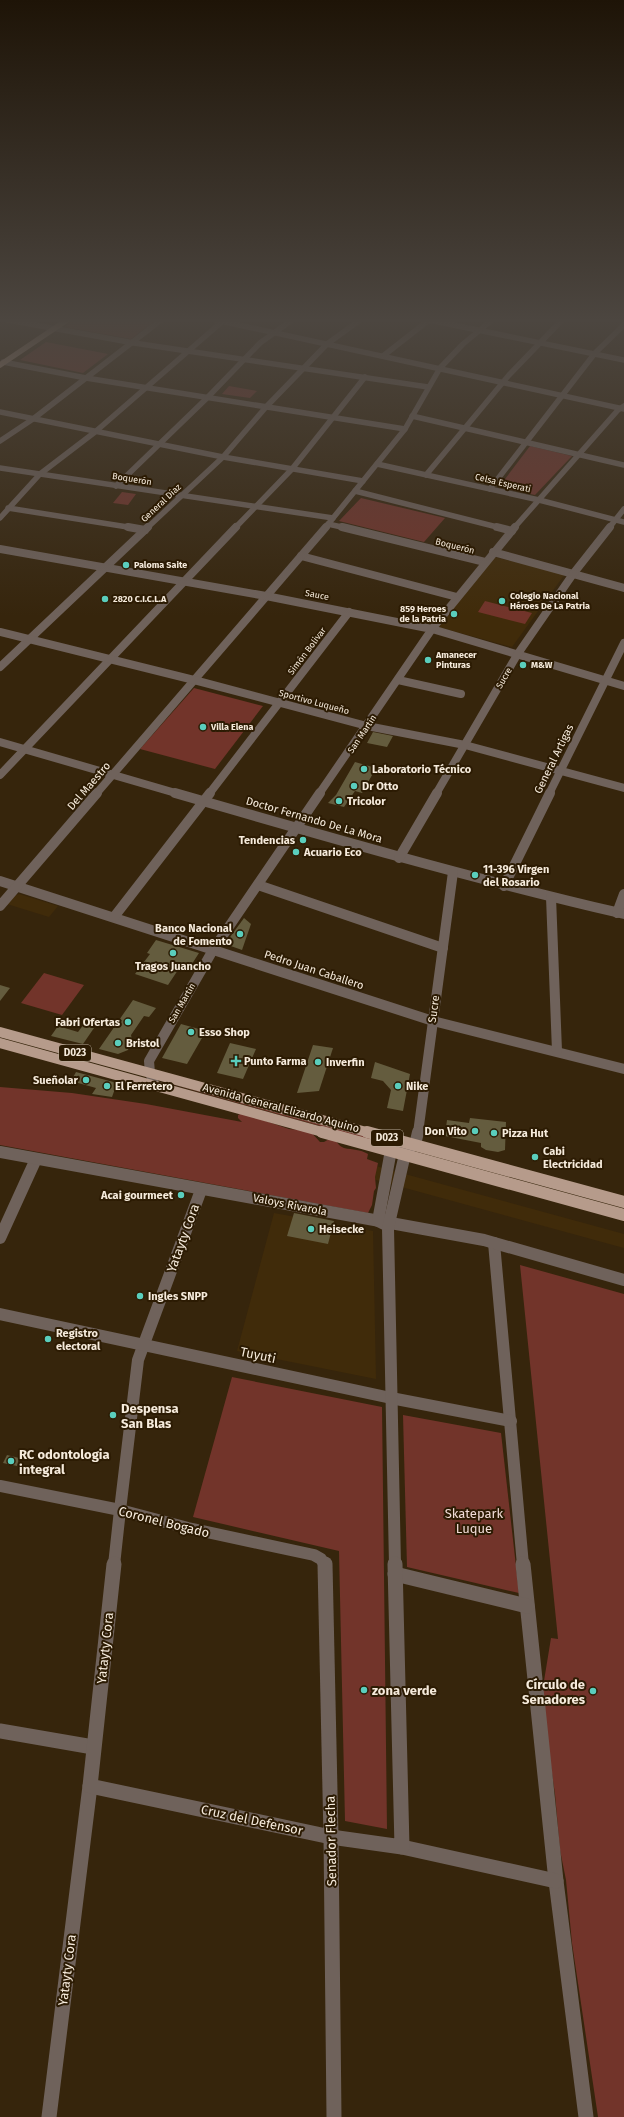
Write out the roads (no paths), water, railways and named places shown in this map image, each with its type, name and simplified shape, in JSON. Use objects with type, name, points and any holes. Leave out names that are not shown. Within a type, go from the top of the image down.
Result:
[{"type":"main road","name":"Avenida General Elizardo Aquino","points":[[0,1032],[624,1202]]},
{"type":"main road","name":"Avenida General Elizardo Aquino","points":[[0,1043],[624,1215]]},
{"type":"street","points":[[0,441],[33,419],[159,445],[363,481]]},
{"type":"street","points":[[0,518],[40,474],[110,419]]},
{"type":"street","points":[[116,486],[186,419]]},
{"type":"street","name":"General Díaz","points":[[0,667],[223,457],[256,419]]},
{"type":"street","points":[[0,775],[108,660],[292,469],[331,419]]},
{"type":"street","points":[[337,419],[405,430]]},
{"type":"street","name":"Del Maestro","points":[[0,906],[329,523],[405,430],[411,419]]},
{"type":"street","points":[[424,419],[624,465]]},
{"type":"street","points":[[426,475],[471,419]]},
{"type":"street","points":[[490,489],[544,419]]},
{"type":"street","name":"San Martín","points":[[155,1086],[150,1073],[149,1061],[213,950],[432,629],[493,552],[579,454],[613,419]]},
{"type":"street","name":"Celsa Esperati","points":[[377,464],[539,500],[624,522]]},
{"type":"street","name":"Boquerón","points":[[0,468],[256,507],[329,523],[485,562]]},
{"type":"street","points":[[355,491],[512,531]]},
{"type":"street","points":[[8,508],[145,530]]},
{"type":"street","name":"Sucre","points":[[399,858],[517,655],[573,574],[624,509]]},
{"type":"street","name":"Sauce","points":[[0,549],[266,596],[432,629],[624,686]]},
{"type":"street","points":[[493,552],[624,588]]},
{"type":"street","points":[[301,556],[457,597]]},
{"type":"street","name":"Simón Bolivar","points":[[114,918],[349,612]]},
{"type":"street","name":"Sportivo Luqueño","points":[[0,632],[108,660],[194,680],[367,726],[465,745],[624,788]]},
{"type":"street","name":"General Artigas","points":[[504,886],[624,643]]},
{"type":"street","points":[[398,680],[461,694]]},
{"type":"street","name":"Doctor Fernando De La Mora","points":[[0,742],[399,858],[504,886],[620,913]]},
{"type":"street","name":"Sucre","points":[[415,1145],[418,1135],[453,872]]},
{"type":"street","name":"Pedro Juan Caballero","points":[[0,881],[432,1021],[557,1051],[624,1069]]},
{"type":"street","points":[[258,885],[444,948]]},
{"type":"street","points":[[620,913],[624,894]]},
{"type":"street","points":[[551,897],[557,1051]]},
{"type":"street","points":[[402,1847],[391,1398],[385,1224],[392,1150],[415,1145]]},
{"type":"street","points":[[385,1224],[405,1154],[415,1145]]},
{"type":"street","name":"Valoys Rivarola","points":[[0,1152],[494,1243],[624,1280]]},
{"type":"street","points":[[0,1238],[36,1159]]},
{"type":"street","name":"Yatayty Cora","points":[[49,2117],[90,1786],[93,1747],[138,1360],[201,1190]]},
{"type":"street","points":[[494,1243],[511,1421],[526,1606],[556,1881],[586,2117]]},
{"type":"street","name":"Tuyuti","points":[[0,1314],[143,1346],[226,1362],[391,1398],[511,1421]]},
{"type":"street","name":"Coronel Bogado","points":[[0,1486],[120,1510],[188,1528],[314,1555],[321,1559],[325,1565]]},
{"type":"street","name":"Senador Flecha","points":[[325,1565],[331,1837],[334,2117]]},
{"type":"street","points":[[395,1574],[526,1606]]},
{"type":"street","points":[[0,1732],[93,1747]]},
{"type":"street","name":"Cruz del Defensor","points":[[90,1786],[331,1837],[402,1847],[556,1881]]},
{"type":"place","name":"Paloma Saite","points":[[126,565]]},
{"type":"place","name":"2820 C.I.C.L.A","points":[[105,599]]},
{"type":"place","name":"Colegio Nacional Héroes De La Patria","points":[[502,601]]},
{"type":"place","name":"859 Heroes de la Patria","points":[[454,614]]},
{"type":"place","name":"Amanecer Pinturas","points":[[428,660]]},
{"type":"place","name":"M&W","points":[[523,665]]},
{"type":"place","name":"Villa Elena","points":[[203,727]]},
{"type":"place","name":"Laboratorio Técnico","points":[[364,769]]},
{"type":"place","name":"Dr Otto","points":[[354,786]]},
{"type":"place","name":"Tricolor","points":[[339,801]]},
{"type":"place","name":"Tendencias","points":[[303,840]]},
{"type":"place","name":"Acuario Eco","points":[[296,852]]},
{"type":"place","name":"11-396 Virgen del Rosario","points":[[475,875]]},
{"type":"place","name":"Banco Nacional de Fomento","points":[[240,934]]},
{"type":"place","name":"Tragos Juancho","points":[[173,953]]},
{"type":"place","name":"Fabri Ofertas","points":[[128,1022]]},
{"type":"place","name":"Esso Shop","points":[[191,1032]]},
{"type":"place","name":"Bristol","points":[[118,1043]]},
{"type":"place","name":"Punto Farma","points":[[236,1061]]},
{"type":"place","name":"Inverfin","points":[[318,1062]]},
{"type":"place","name":"Sueñolar","points":[[86,1080]]},
{"type":"place","name":"El Ferretero","points":[[107,1086]]},
{"type":"place","name":"Nike","points":[[398,1086]]},
{"type":"place","name":"Don Vito","points":[[475,1131]]},
{"type":"place","name":"Pizza Hut","points":[[494,1133]]},
{"type":"place","name":"Cabi Electricidad","points":[[535,1157]]},
{"type":"place","name":"Acai gourmeet","points":[[181,1195]]},
{"type":"place","name":"Heisecke","points":[[311,1229]]},
{"type":"place","name":"Ingles SNPP","points":[[140,1296]]},
{"type":"place","name":"Registro electoral","points":[[48,1339]]},
{"type":"place","name":"Despensa San Blas","points":[[113,1415]]},
{"type":"place","name":"RC odontologia integral","points":[[11,1461]]},
{"type":"place","name":"zona verde","points":[[364,1690]]},
{"type":"place","name":"Círculo de Senadores","points":[[593,1691]]},
{"type":"park label","name":"Skatepark Luque","points":[[474,1520]]}]
